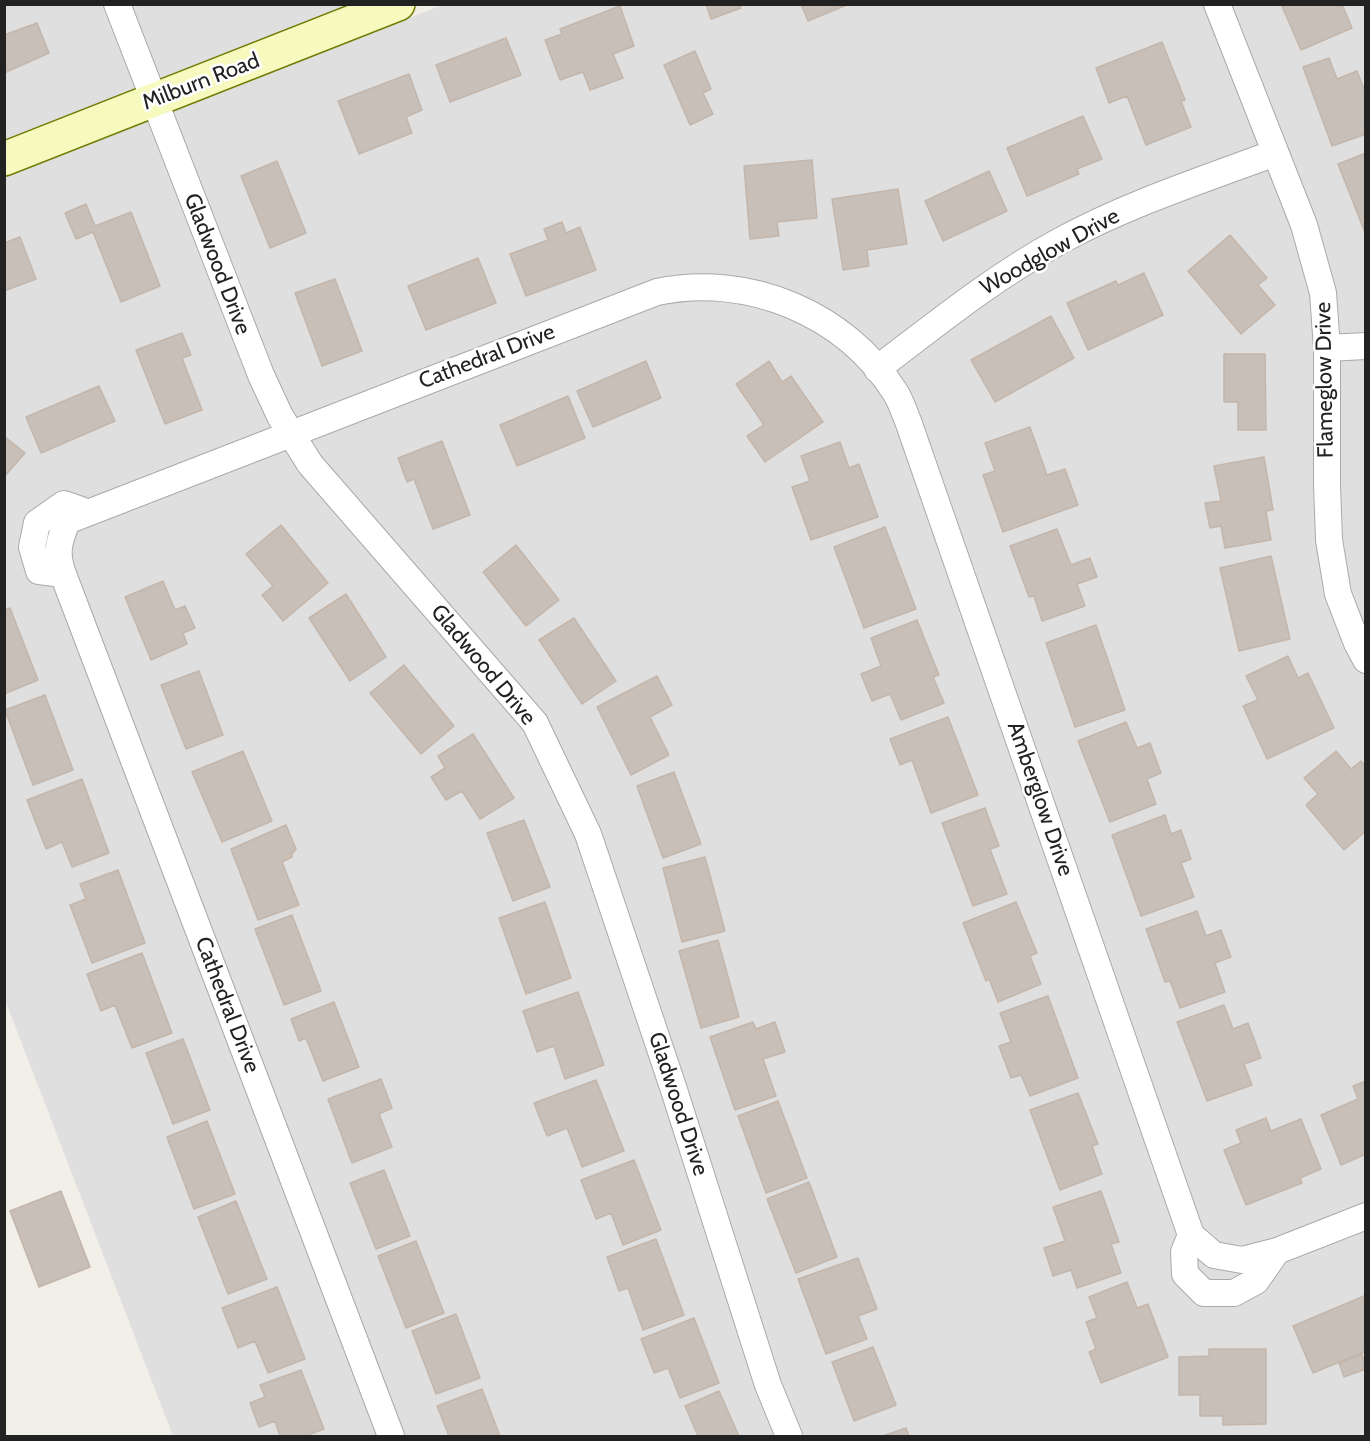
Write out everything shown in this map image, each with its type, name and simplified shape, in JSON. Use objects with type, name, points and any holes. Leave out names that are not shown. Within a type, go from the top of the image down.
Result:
[{"type":"street","name":"Gladwood Drive","points":[[117,4],[261,375],[290,435],[310,464],[535,723],[588,834],[674,1090],[768,1385],[789,1437]]},
{"type":"street","name":"Milburn Road","points":[[4,159],[398,4]]},
{"type":"street","name":"Flameglow Drive","points":[[1217,4],[1304,225],[1323,293],[1327,348],[1329,540],[1338,594],[1356,643],[1365,660]]},
{"type":"street","name":"Woodglow Drive","points":[[877,369],[984,287],[1059,242],[1118,212],[1275,153]]},
{"type":"street","name":"Cathedral Drive","points":[[391,1437],[59,563],[58,545],[68,521],[629,302],[681,287],[726,288],[775,298],[818,318],[852,340],[877,369]]},
{"type":"street","points":[[1327,348],[1365,346]]},
{"type":"street","name":"Amberglow Drive","points":[[877,369],[896,393],[909,421],[1191,1235],[1214,1255],[1242,1260],[1276,1251],[1365,1216]]},
{"type":"street","points":[[1191,1235],[1184,1252],[1185,1274],[1204,1293],[1234,1293],[1256,1281],[1276,1251]]},
{"type":"shaded area","points":[[5,5],[364,5],[5,148]]},
{"type":"shaded area","points":[[442,5],[1365,5],[1365,1436],[173,1436],[5,1000],[5,178]]},
{"type":"building","points":[[706,4],[739,4],[741,8],[711,19]]},
{"type":"building","points":[[801,4],[849,4],[808,21]]},
{"type":"building","points":[[1281,4],[1342,4],[1352,28],[1301,50]]},
{"type":"building","points":[[620,6],[634,46],[613,54],[623,78],[590,90],[583,72],[560,80],[545,40],[562,34],[560,29]]},
{"type":"building","points":[[37,23],[49,53],[4,73],[4,35]]},
{"type":"building","points":[[506,38],[521,75],[450,102],[436,65]]},
{"type":"building","points":[[1162,42],[1185,100],[1181,101],[1191,127],[1146,145],[1127,96],[1109,103],[1096,68]]},
{"type":"building","points":[[695,51],[711,89],[703,93],[713,114],[690,125],[664,65]]},
{"type":"building","points":[[1329,58],[1337,79],[1357,71],[1366,94],[1366,134],[1332,146],[1303,67]]},
{"type":"building","points":[[409,74],[422,110],[406,117],[412,133],[359,154],[338,101]]},
{"type":"building","points":[[1083,116],[1102,159],[1077,169],[1079,174],[1027,196],[1007,148]]},
{"type":"building","points":[[1366,153],[1366,235],[1338,164]]},
{"type":"building","points":[[812,160],[817,218],[777,222],[779,236],[750,239],[744,166]]},
{"type":"building","points":[[277,161],[306,233],[270,248],[241,176]]},
{"type":"building","points":[[989,171],[1007,211],[943,241],[925,201]]},
{"type":"building","points":[[898,189],[907,244],[867,250],[869,266],[843,270],[832,199]]},
{"type":"building","points":[[86,204],[95,226],[131,212],[160,286],[121,302],[93,232],[76,239],[65,213]]},
{"type":"building","points":[[562,222],[566,233],[580,227],[596,270],[526,296],[510,254],[548,240],[544,229]]},
{"type":"building","points":[[1230,235],[1267,278],[1258,285],[1275,305],[1241,334],[1188,271]]},
{"type":"building","points":[[20,237],[36,279],[4,291],[4,243]]},
{"type":"building","points":[[478,258],[496,303],[426,330],[408,286]]},
{"type":"building","points":[[1144,273],[1163,315],[1088,350],[1067,303],[1116,281],[1118,285]]},
{"type":"building","points":[[335,279],[362,351],[322,366],[295,293]]},
{"type":"building","points":[[1051,316],[1074,358],[995,402],[971,360]]},
{"type":"building","points":[[182,333],[191,355],[182,358],[202,410],[165,424],[136,350]]},
{"type":"building","points":[[1224,354],[1265,354],[1266,430],[1238,430],[1238,402],[1224,402]]},
{"type":"building","points":[[646,361],[661,398],[593,427],[577,391]]},
{"type":"building","points":[[769,361],[782,382],[791,376],[823,422],[765,462],[747,436],[764,425],[736,384]]},
{"type":"building","points":[[99,386],[115,421],[41,453],[26,417]]},
{"type":"building","points":[[568,396],[585,438],[517,466],[500,425]]},
{"type":"building","points":[[1030,427],[1047,475],[1065,469],[1078,505],[1003,532],[983,475],[995,471],[985,443]]},
{"type":"building","points":[[4,436],[25,453],[4,477]]},
{"type":"building","points":[[442,441],[470,515],[433,529],[414,479],[407,482],[398,458]]},
{"type":"building","points":[[840,442],[849,468],[859,464],[878,517],[811,540],[792,487],[810,481],[801,456]]},
{"type":"building","points":[[1264,457],[1273,510],[1266,511],[1271,540],[1225,548],[1221,526],[1210,528],[1205,503],[1221,501],[1214,466]]},
{"type":"building","points":[[281,525],[328,583],[283,621],[262,595],[273,586],[246,554]]},
{"type":"building","points":[[885,527],[916,609],[864,628],[834,547]]},
{"type":"building","points":[[1057,529],[1071,565],[1090,558],[1097,577],[1077,584],[1085,606],[1042,621],[1034,596],[1029,597],[1010,546]]},
{"type":"building","points":[[516,545],[559,600],[526,626],[483,572]]},
{"type":"building","points":[[1271,556],[1290,639],[1239,651],[1220,568]]},
{"type":"building","points":[[163,581],[175,610],[185,606],[195,628],[183,633],[187,644],[151,660],[125,597]]},
{"type":"building","points":[[346,594],[386,657],[350,681],[309,618]]},
{"type":"building","points":[[10,608],[38,680],[4,694],[4,610]]},
{"type":"building","points":[[574,618],[616,681],[582,704],[539,640]]},
{"type":"building","points":[[917,620],[939,675],[933,677],[944,703],[901,720],[890,694],[872,701],[861,674],[881,666],[871,638]]},
{"type":"building","points":[[1096,625],[1125,710],[1075,727],[1046,643]]},
{"type":"building","points":[[1288,656],[1298,678],[1308,673],[1334,728],[1267,759],[1243,706],[1258,700],[1246,676]]},
{"type":"building","points":[[404,665],[454,726],[421,754],[370,693]]},
{"type":"building","points":[[199,671],[223,735],[186,749],[161,685]]},
{"type":"building","points":[[657,676],[672,705],[650,717],[669,755],[631,775],[597,707]]},
{"type":"building","points":[[45,695],[73,770],[33,785],[5,710]]},
{"type":"building","points":[[948,717],[978,795],[931,813],[912,760],[900,765],[890,739]]},
{"type":"building","points":[[1126,722],[1137,748],[1150,743],[1161,773],[1147,779],[1156,804],[1110,822],[1078,741]]},
{"type":"building","points":[[473,734],[514,798],[480,819],[462,791],[446,800],[431,777],[445,768],[438,756]]},
{"type":"building","points":[[243,751],[272,821],[222,842],[192,772]]},
{"type":"building","points":[[1336,751],[1351,769],[1361,761],[1366,767],[1366,831],[1344,850],[1306,805],[1318,794],[1304,778]]},
{"type":"building","points":[[674,772],[701,844],[663,858],[637,786]]},
{"type":"building","points":[[82,779],[109,853],[72,867],[62,842],[46,849],[27,800]]},
{"type":"building","points":[[985,808],[999,846],[990,849],[1007,894],[973,906],[942,823]]},
{"type":"building","points":[[1165,815],[1171,834],[1181,830],[1191,859],[1181,863],[1194,897],[1141,916],[1112,835]]},
{"type":"building","points":[[524,820],[550,887],[513,901],[487,833]]},
{"type":"building","points":[[286,825],[296,849],[292,857],[282,862],[299,905],[258,920],[231,849]]},
{"type":"building","points":[[705,857],[725,931],[682,942],[663,868]]},
{"type":"building","points":[[118,870],[145,943],[92,963],[70,905],[86,899],[80,884]]},
{"type":"building","points":[[545,902],[571,978],[526,994],[499,918]]},
{"type":"building","points":[[1016,902],[1037,953],[1030,956],[1041,984],[998,1002],[989,979],[986,981],[963,923]]},
{"type":"building","points":[[1197,911],[1206,936],[1221,930],[1231,957],[1215,963],[1225,992],[1180,1008],[1170,981],[1165,982],[1146,929]]},
{"type":"building","points":[[292,915],[321,991],[284,1005],[255,929]]},
{"type":"building","points":[[718,940],[739,1017],[701,1028],[679,951]]},
{"type":"building","points":[[142,953],[172,1033],[132,1048],[115,1005],[101,1011],[87,974]]},
{"type":"building","points":[[578,992],[604,1065],[565,1079],[554,1046],[537,1052],[523,1011]]},
{"type":"building","points":[[1048,996],[1078,1078],[1030,1096],[1021,1075],[1011,1078],[999,1046],[1011,1042],[1000,1013]]},
{"type":"building","points":[[334,1002],[359,1067],[323,1081],[306,1038],[299,1041],[291,1019]]},
{"type":"building","points":[[1224,1005],[1233,1029],[1248,1023],[1261,1058],[1244,1064],[1252,1085],[1207,1101],[1177,1022]]},
{"type":"building","points":[[753,1022],[756,1029],[775,1022],[785,1052],[763,1059],[776,1096],[735,1110],[710,1037]]},
{"type":"building","points":[[183,1039],[210,1110],[173,1124],[146,1053]]},
{"type":"building","points":[[381,1079],[392,1108],[379,1114],[392,1147],[352,1163],[328,1099]]},
{"type":"building","points":[[596,1080],[624,1151],[582,1167],[567,1128],[547,1136],[534,1103]]},
{"type":"building","points":[[1366,1081],[1366,1154],[1341,1165],[1321,1115],[1358,1099],[1353,1086]]},
{"type":"building","points":[[1078,1093],[1098,1144],[1092,1146],[1102,1174],[1060,1190],[1030,1110]]},
{"type":"building","points":[[778,1101],[807,1178],[766,1193],[738,1116]]},
{"type":"building","points":[[1266,1118],[1271,1131],[1301,1119],[1321,1169],[1300,1178],[1302,1183],[1246,1205],[1224,1150],[1241,1143],[1236,1130]]},
{"type":"building","points":[[207,1121],[235,1194],[194,1209],[167,1137]]},
{"type":"building","points":[[634,1160],[661,1230],[623,1245],[611,1213],[596,1219],[581,1180]]},
{"type":"building","points":[[384,1170],[410,1236],[376,1249],[350,1183]]},
{"type":"building","points":[[809,1182],[837,1257],[796,1273],[767,1199]]},
{"type":"building","points":[[61,1191],[90,1267],[39,1287],[10,1211]]},
{"type":"building","points":[[1101,1191],[1119,1242],[1111,1244],[1121,1273],[1077,1288],[1071,1270],[1053,1276],[1044,1248],[1065,1241],[1053,1207]]},
{"type":"building","points":[[236,1201],[267,1279],[228,1294],[198,1217]]},
{"type":"building","points":[[656,1239],[684,1315],[643,1330],[628,1288],[619,1291],[607,1257]]},
{"type":"building","points":[[416,1241],[444,1313],[406,1328],[378,1256]]},
{"type":"building","points":[[858,1258],[877,1309],[858,1316],[867,1339],[826,1354],[798,1279]]},
{"type":"building","points":[[1127,1282],[1137,1308],[1148,1304],[1168,1357],[1101,1383],[1089,1352],[1096,1349],[1086,1322],[1097,1318],[1089,1297]]},
{"type":"building","points":[[277,1287],[305,1359],[268,1373],[255,1341],[238,1348],[222,1308]]},
{"type":"building","points":[[1364,1296],[1366,1301],[1366,1351],[1313,1373],[1293,1326]]},
{"type":"building","points":[[456,1314],[480,1378],[436,1394],[412,1331]]},
{"type":"building","points":[[694,1318],[719,1383],[680,1398],[668,1368],[654,1373],[641,1339]]},
{"type":"building","points":[[873,1347],[896,1405],[854,1421],[832,1362]]},
{"type":"building","points":[[1209,1349],[1266,1349],[1266,1424],[1223,1425],[1223,1416],[1200,1416],[1200,1395],[1179,1395],[1179,1357],[1209,1356]]},
{"type":"building","points":[[1362,1354],[1366,1369],[1344,1377],[1339,1363]]},
{"type":"building","points":[[301,1370],[324,1429],[305,1436],[280,1436],[275,1421],[259,1427],[250,1403],[265,1397],[260,1385]]},
{"type":"building","points":[[482,1389],[500,1436],[449,1436],[437,1406]]},
{"type":"building","points":[[719,1391],[739,1436],[698,1436],[685,1406]]},
{"type":"building","points":[[906,1428],[909,1436],[883,1436]]}]
